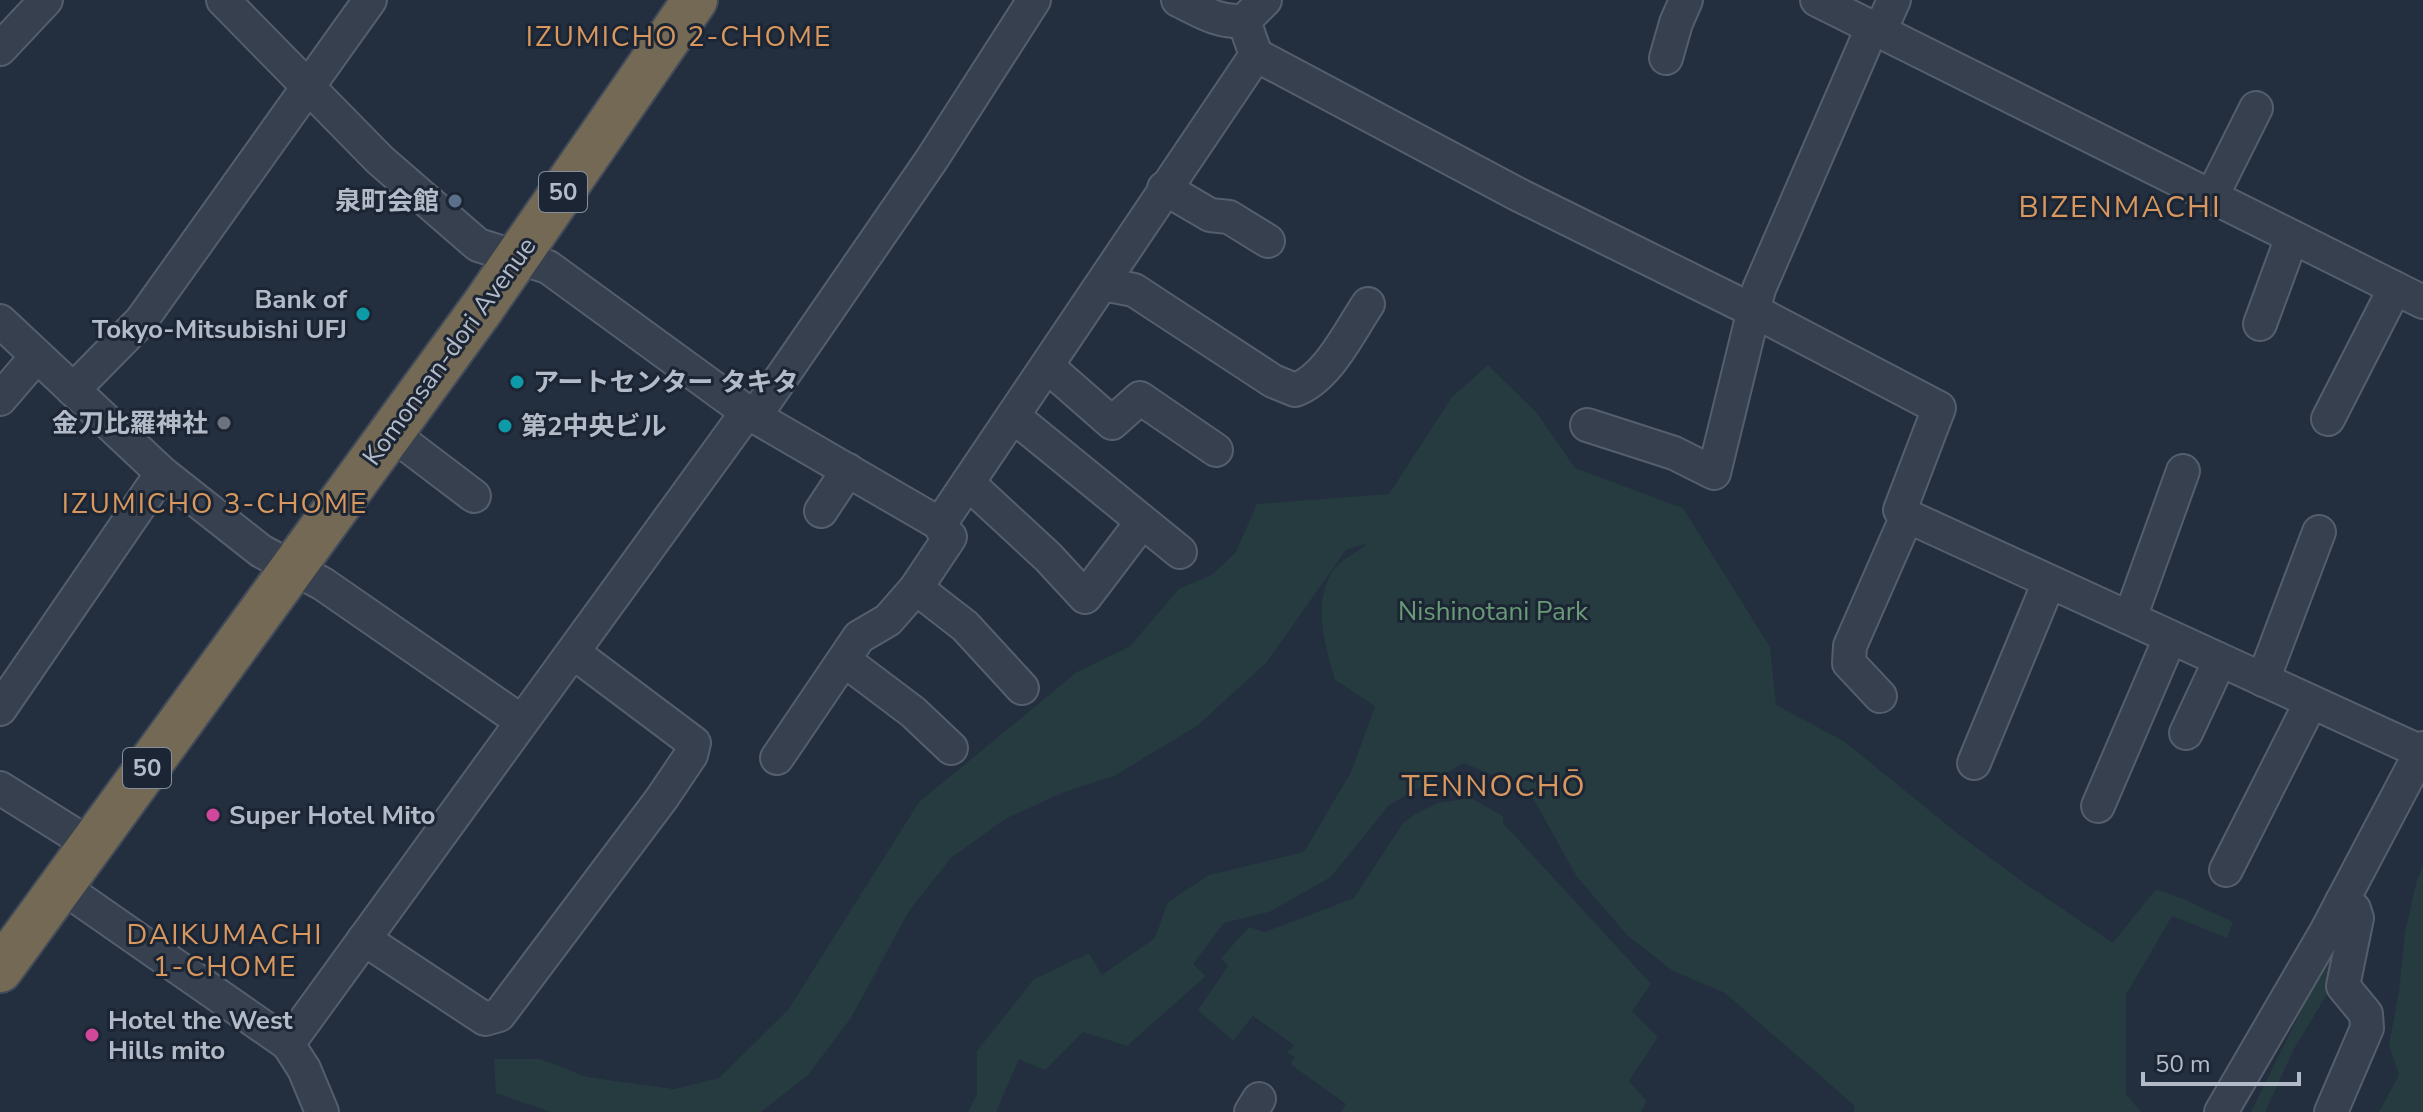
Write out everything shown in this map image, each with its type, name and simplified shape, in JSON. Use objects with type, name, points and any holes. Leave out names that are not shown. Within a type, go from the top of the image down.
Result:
[{"type":"highway","name":"Komonsan-dori Avenue","points":[[0,970],[391,433],[695,0]]},
{"type":"street","points":[[0,49],[46,0]]},
{"type":"street","points":[[223,0],[380,160],[478,245],[548,267],[751,414],[940,524],[950,537],[916,588],[888,620],[859,637],[777,758]]},
{"type":"street","points":[[73,390],[141,321],[370,0]]},
{"type":"street","points":[[288,1044],[521,721],[751,414],[932,159],[1034,0]]},
{"type":"street","points":[[940,524],[1256,55],[1254,10],[1229,22],[1215,19],[1178,0]]},
{"type":"street","points":[[1666,58],[1686,0]]},
{"type":"street","points":[[1817,0],[2423,302]]},
{"type":"street","points":[[1587,425],[1674,453],[1714,473],[1759,289],[1872,28],[1884,22],[1894,0]]},
{"type":"street","points":[[1256,55],[1521,196],[1754,311],[1939,408],[1900,510],[1907,516],[2422,750],[2342,901],[2221,1112]]},
{"type":"street","points":[[2212,196],[2256,108]]},
{"type":"street","points":[[1164,188],[1210,215],[1229,217],[1268,241]]},
{"type":"street","points":[[2260,324],[2292,237]]},
{"type":"street","points":[[1103,284],[1134,290],[1273,381],[1295,390],[1308,385],[1327,364],[1368,304]]},
{"type":"street","points":[[2328,419],[2395,288]]},
{"type":"street","points":[[0,321],[162,473],[261,551],[323,584],[521,721]]},
{"type":"street","points":[[0,399],[37,356]]},
{"type":"street","points":[[1047,366],[1112,423],[1140,398],[1216,450]]},
{"type":"street","points":[[1013,416],[1180,552]]},
{"type":"street","points":[[391,433],[474,496]]},
{"type":"street","points":[[821,511],[848,470]]},
{"type":"street","points":[[2130,618],[2183,471]]},
{"type":"street","points":[[0,709],[162,473]]},
{"type":"street","points":[[968,483],[1048,557],[1085,597],[1142,522]]},
{"type":"street","points":[[1880,696],[1849,663],[1850,646],[1907,516]]},
{"type":"street","points":[[2263,680],[2319,532]]},
{"type":"street","points":[[1974,763],[2049,582]]},
{"type":"street","points":[[916,588],[965,626],[1022,688]]},
{"type":"street","points":[[2098,806],[2170,638]]},
{"type":"street","points":[[364,939],[485,1019],[499,1015],[662,798],[691,755],[694,743],[574,653]]},
{"type":"street","points":[[844,660],[913,712],[951,748]]},
{"type":"street","points":[[2186,733],[2220,660]]},
{"type":"street","points":[[2226,870],[2311,702]]},
{"type":"street","points":[[0,788],[91,845]]},
{"type":"street","points":[[61,886],[288,1044],[304,1069],[322,1112]]},
{"type":"street","points":[[2331,1112],[2367,1028],[2366,1014],[2343,986],[2357,918],[2354,909],[2342,901]]},
{"type":"green space","name":"Nishinotani Park","points":[[1488,365],[1537,413],[1575,468],[1683,508],[1770,647],[1776,705],[1845,742],[1962,837],[2113,943],[2156,889],[2233,922],[2227,938],[2172,916],[2126,995],[2126,1094],[2141,1112],[1853,1112],[1855,1106],[1725,993],[1673,971],[1628,936],[1577,877],[1529,791],[1464,763],[1389,805],[1331,877],[1269,912],[1224,923],[1193,964],[1206,976],[1127,1046],[1083,1032],[1045,1070],[1019,1059],[996,1112],[968,1112],[977,1094],[977,1051],[1034,979],[1089,953],[1102,975],[1155,938],[1168,902],[1209,875],[1304,852],[1351,772],[1375,706],[1335,680],[1322,624],[1323,596],[1334,569],[1368,543],[1346,550],[1266,663],[1197,726],[1114,776],[1064,792],[1005,819],[951,858],[909,911],[851,1018],[808,1075],[761,1112],[551,1112],[496,1093],[494,1059],[540,1059],[587,1077],[674,1089],[719,1078],[788,1010],[919,802],[1077,672],[1129,647],[1179,589],[1213,574],[1236,552],[1257,504],[1389,494],[1452,397]]},
{"type":"green space","points":[[1471,798],[1503,816],[1503,823],[1651,984],[1632,1011],[1658,1037],[1629,1081],[1647,1101],[1641,1112],[1341,1112],[1346,1104],[1290,1064],[1295,1057],[1287,1053],[1294,1045],[1253,1016],[1233,1041],[1198,1010],[1228,966],[1221,958],[1249,927],[1265,932],[1354,898],[1403,823],[1438,803]]},
{"type":"green space","points":[[2423,867],[2423,1112],[2379,1112],[2399,1075],[2389,1045],[2405,933],[2417,879]]},
{"type":"green space","points":[[2338,935],[2335,981],[2294,1049],[2265,1112],[2251,1112]]},
{"type":"place","name":"泉町会館","points":[[455,201]]},
{"type":"place","name":"Bank of Tokyo-Mitsubishi UFJ","points":[[363,314]]},
{"type":"place","name":"アートセンター タキタ","points":[[517,382]]},
{"type":"place","name":"金刀比羅神社","points":[[224,423]]},
{"type":"place","name":"第2中央ビル","points":[[505,426]]},
{"type":"place","name":"Super Hotel Mito","points":[[213,815]]},
{"type":"place","name":"Hotel the West Hills mito","points":[[92,1035]]},
{"type":"district","name":"IZUMICHO 2-CHOME","points":[[679,36]]},
{"type":"district","name":"BIZENMACHI","points":[[2120,207]]},
{"type":"district","name":"IZUMICHO 3-CHOME","points":[[215,503]]},
{"type":"district","name":"TENNOCHŌ","points":[[1494,786]]},
{"type":"district","name":"DAIKUMACHI 1-CHOME","points":[[225,950]]}]
